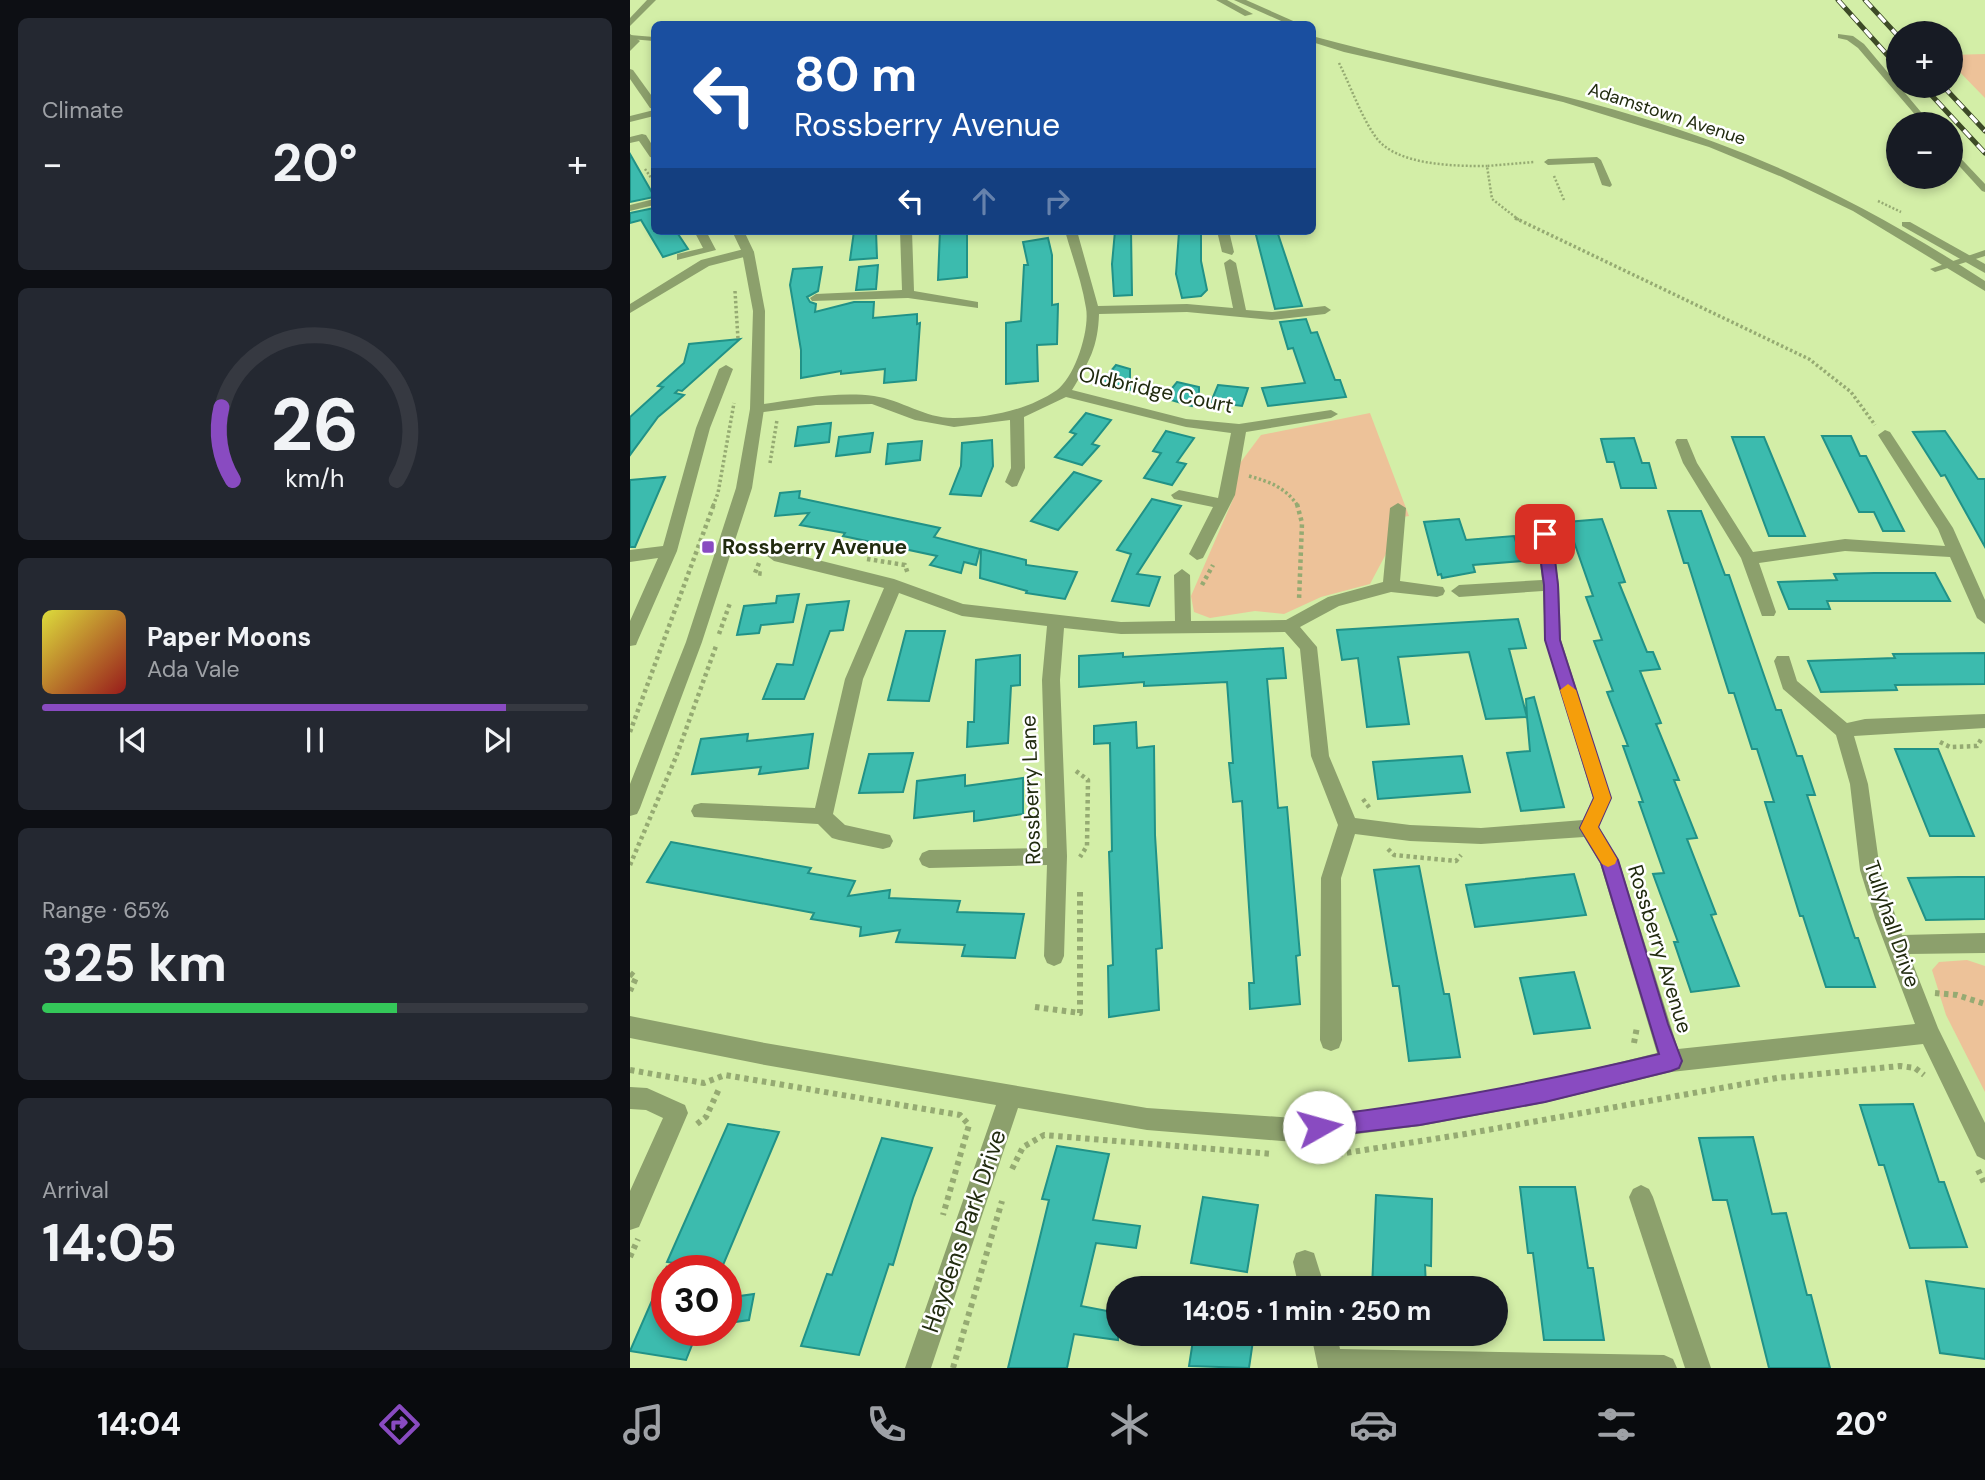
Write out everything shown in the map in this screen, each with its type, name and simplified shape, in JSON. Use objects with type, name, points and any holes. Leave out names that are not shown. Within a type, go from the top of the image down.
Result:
[{"type":"street","points":[[630,23],[652,0]]},
{"type":"street","points":[[1220,0],[1267,21]]},
{"type":"street","points":[[1238,0],[1288,21]]},
{"type":"street","name":"Adamstown Avenue","points":[[1316,32],[1424,64],[1572,93],[1720,140],[1822,183],[1896,219],[1985,269]]},
{"type":"street","name":"Adamstown Avenue","points":[[1316,40],[1408,66],[1601,109],[1672,131],[1745,158],[1827,194],[1891,227],[1985,286]]},
{"type":"street","points":[[630,72],[651,102]]},
{"type":"street","points":[[630,119],[651,114]]},
{"type":"street","points":[[630,140],[642,137],[651,150]]},
{"type":"street","points":[[630,208],[651,203]]},
{"type":"street","points":[[681,257],[710,250],[703,235]]},
{"type":"street","points":[[630,808],[694,642],[744,488],[757,409],[759,312],[748,252],[740,235]]},
{"type":"street","points":[[906,235],[908,294]]},
{"type":"street","points":[[757,409],[816,401],[873,400],[920,416],[954,423],[1017,415],[1064,392],[1089,347],[1093,310],[1072,235]]},
{"type":"street","points":[[1224,235],[1240,313]]},
{"type":"street","points":[[630,309],[705,263],[748,252]]},
{"type":"street","points":[[816,298],[908,294],[973,305]]},
{"type":"street","points":[[1093,310],[1187,308],[1293,315],[1325,310]]},
{"type":"street","points":[[630,640],[669,551],[703,428],[726,369]]},
{"type":"street","name":"Oldbridge Court","points":[[1064,392],[1186,423],[1239,429],[1331,414]]},
{"type":"street","points":[[1012,482],[1018,468],[1017,415]]},
{"type":"street","name":"Oldbridge Court","points":[[1197,554],[1223,504],[1239,429]]},
{"type":"street","points":[[1885,435],[1945,528],[1985,618]]},
{"type":"street","points":[[1682,442],[1690,463],[1749,558],[1768,612]]},
{"type":"street","points":[[1179,495],[1223,504]]},
{"type":"street","points":[[1391,586],[1398,508]]},
{"type":"street","points":[[1348,825],[1410,833],[1481,836],[1589,828],[1602,798],[1553,640],[1551,585],[1545,534]]},
{"type":"street","points":[[1749,558],[1773,557],[1846,545],[1955,552]]},
{"type":"street","points":[[630,556],[669,551]]},
{"type":"street","points":[[768,555],[894,585],[962,610],[1121,628],[1295,622],[1334,601],[1391,586],[1437,592]]},
{"type":"street","points":[[1182,575],[1183,627]]},
{"type":"street","points":[[823,816],[854,679],[894,585]]},
{"type":"street","points":[[1459,592],[1551,585]]},
{"type":"street","name":"Rossberry Lane","points":[[1055,956],[1057,856],[1051,680],[1056,622]]},
{"type":"street","points":[[1295,622],[1308,647],[1320,756],[1348,825],[1331,878],[1331,1040]]},
{"type":"street","points":[[1783,660],[1788,684],[1844,732],[1865,726],[1985,721]]},
{"type":"street","name":"Tullyhall Drive","points":[[1844,732],[1859,784],[1870,870],[1929,1032],[1979,1155]]},
{"type":"street","points":[[701,811],[823,816],[839,832],[883,841]]},
{"type":"street","name":"Rossberry Avenue","points":[[1589,828],[1609,860],[1671,1061]]},
{"type":"street","points":[[929,859],[1057,856]]},
{"type":"street","points":[[1897,945],[1985,943]]},
{"type":"street","points":[[630,1027],[765,1054],[1147,1119],[1294,1130],[1420,1115],[1482,1104],[1545,1092],[1671,1061],[1929,1032]]},
{"type":"street","name":"Haydens Park Drive","points":[[918,1368],[1012,1095]]},
{"type":"street","points":[[630,1098],[647,1099],[677,1113],[630,1218]]},
{"type":"street","points":[[1641,1197],[1698,1368]]},
{"type":"street","points":[[1305,1262],[1309,1276]]},
{"type":"street","points":[[1327,1346],[1332,1365],[1664,1368]]},
{"type":"lane","points":[[1841,36],[1850,38],[1861,46],[1917,112]]},
{"type":"lane","points":[[631,44],[651,41]]},
{"type":"lane","points":[[1548,162],[1597,160],[1607,185]]},
{"type":"lane","points":[[1963,164],[1985,189]]},
{"type":"lane","points":[[1935,270],[1985,253]]},
{"type":"path","points":[[1339,63],[1376,138],[1391,151],[1441,166],[1548,162],[1564,200]]},
{"type":"path","points":[[1487,166],[1492,198],[1500,208],[1548,235],[1809,359],[1850,392],[1885,435]]},
{"type":"path","points":[[1231,473],[1258,478],[1295,497],[1302,516],[1304,553],[1295,622]]},
{"type":"path","points":[[764,574],[755,573],[768,555]]},
{"type":"path","points":[[864,560],[872,558],[905,565],[908,574],[919,578]]},
{"type":"path","points":[[1937,741],[1950,747],[1977,746],[1985,735]]},
{"type":"path","points":[[1075,760],[1076,773],[1088,780],[1087,846],[1080,854],[1080,868]]},
{"type":"path","points":[[1385,847],[1394,855],[1456,861],[1462,854],[1473,854]]},
{"type":"path","points":[[1035,1007],[1080,1013],[1080,881]]},
{"type":"path","points":[[630,973],[636,978],[630,991]]},
{"type":"path","points":[[1929,992],[1957,995],[1985,1004]]},
{"type":"path","points":[[1633,1013],[1637,1027],[1634,1043]]},
{"type":"path","points":[[1294,1154],[1333,1155],[1777,1078],[1900,1066],[1915,1068],[1928,1078]]},
{"type":"path","points":[[630,1070],[704,1083],[725,1075],[960,1115],[969,1125],[942,1217]]},
{"type":"path","points":[[1010,1171],[1023,1147],[1044,1135],[1282,1154]]},
{"type":"path","points":[[1979,1155],[1985,1185]]},
{"type":"path","points":[[953,1368],[1003,1197]]},
{"type":"shaded area","points":[[1985,54],[1985,98],[1963,75],[1963,55]]},
{"type":"shaded area","points":[[1370,413],[1409,516],[1390,519],[1387,552],[1370,584],[1321,597],[1284,614],[1255,611],[1210,618],[1194,612],[1191,596],[1234,497],[1240,463],[1261,435]]},
{"type":"shaded area","points":[[1967,960],[1985,966],[1985,1092],[1946,1015],[1932,970],[1939,962]]},
{"type":"building","points":[[630,154],[651,191],[651,198],[630,202]]},
{"type":"building","points":[[651,209],[651,235],[679,235],[688,249],[663,257],[641,220],[630,223],[630,213]]},
{"type":"building","points":[[853,235],[876,235],[877,258],[850,260]]},
{"type":"building","points":[[940,235],[967,235],[967,277],[938,280]]},
{"type":"building","points":[[1115,235],[1131,235],[1132,295],[1114,296],[1112,264]]},
{"type":"building","points":[[1179,235],[1201,235],[1201,261],[1207,290],[1201,296],[1182,298],[1176,274]]},
{"type":"building","points":[[1256,235],[1278,235],[1302,306],[1275,309]]},
{"type":"building","points":[[1048,238],[1052,255],[1052,305],[1058,304],[1057,344],[1037,345],[1038,381],[1006,384],[1006,323],[1021,321],[1024,265],[1028,265],[1023,242]]},
{"type":"building","points":[[878,265],[876,289],[856,290],[859,267]]},
{"type":"building","points":[[822,267],[818,291],[807,297],[810,302],[816,304],[815,312],[854,302],[874,302],[873,318],[917,314],[917,324],[920,323],[916,380],[884,383],[885,369],[841,374],[841,371],[801,378],[801,350],[790,285],[793,269]]},
{"type":"building","points":[[1306,319],[1311,333],[1317,332],[1335,380],[1340,380],[1346,397],[1268,406],[1262,388],[1305,383],[1293,348],[1288,349],[1280,322]]},
{"type":"building","points":[[740,339],[682,391],[675,393],[684,395],[658,417],[630,455],[630,417],[663,387],[658,386],[684,363],[689,344]]},
{"type":"building","points":[[1116,365],[1130,369],[1130,390],[1101,383]]},
{"type":"building","points":[[1177,382],[1199,387],[1199,397],[1192,406],[1164,398]]},
{"type":"building","points":[[1218,385],[1248,388],[1242,406],[1211,402]]},
{"type":"building","points":[[1086,413],[1111,420],[1092,444],[1099,446],[1082,465],[1055,457],[1076,434],[1070,432]]},
{"type":"building","points":[[831,423],[829,442],[795,446],[798,427]]},
{"type":"building","points":[[1166,431],[1194,438],[1177,462],[1186,464],[1172,485],[1144,478],[1161,453],[1153,451]]},
{"type":"building","points":[[1945,431],[1978,479],[1985,479],[1985,547],[1945,475],[1941,476],[1913,432]]},
{"type":"building","points":[[873,433],[870,452],[836,456],[839,437]]},
{"type":"building","points":[[1822,436],[1851,436],[1860,456],[1866,456],[1904,531],[1883,531],[1874,512],[1859,512]]},
{"type":"building","points":[[1732,437],[1764,437],[1805,536],[1769,536]]},
{"type":"building","points":[[1634,438],[1642,463],[1649,463],[1656,488],[1621,488],[1614,462],[1607,462],[1601,439]]},
{"type":"building","points":[[992,440],[993,466],[981,496],[950,494],[961,466],[962,443]]},
{"type":"building","points":[[922,441],[920,460],[886,464],[888,444]]},
{"type":"building","points":[[1074,472],[1101,481],[1058,530],[1031,521]]},
{"type":"building","points":[[665,477],[635,547],[630,547],[630,480]]},
{"type":"building","points":[[800,491],[799,498],[940,528],[934,537],[980,549],[976,565],[964,562],[961,573],[930,565],[937,556],[843,536],[845,533],[800,525],[809,513],[775,516],[780,493]]},
{"type":"building","points":[[1152,499],[1181,506],[1137,574],[1160,577],[1149,606],[1112,601],[1131,554],[1117,550]]},
{"type":"building","points":[[1668,511],[1701,511],[1725,575],[1729,575],[1776,710],[1781,710],[1797,756],[1802,756],[1815,795],[1807,795],[1855,938],[1858,938],[1875,987],[1826,987],[1803,916],[1800,916],[1765,802],[1774,802],[1757,749],[1752,749],[1734,693],[1729,693],[1688,563],[1684,563]]},
{"type":"building","points":[[1459,519],[1466,540],[1514,536],[1522,561],[1473,565],[1475,572],[1442,578],[1441,574],[1438,575],[1424,522]]},
{"type":"building","points":[[1602,519],[1625,582],[1619,583],[1647,652],[1653,652],[1660,669],[1640,671],[1661,723],[1656,724],[1679,780],[1674,780],[1697,838],[1687,839],[1716,914],[1711,915],[1739,986],[1691,992],[1674,942],[1678,942],[1653,874],[1664,873],[1623,746],[1628,746],[1607,692],[1613,691],[1594,641],[1602,640],[1586,597],[1593,596],[1567,522]]},
{"type":"building","points":[[981,549],[1026,560],[1026,565],[1077,572],[1065,599],[1026,593],[1027,591],[980,578]]},
{"type":"building","points":[[1935,573],[1950,601],[1827,601],[1830,609],[1789,609],[1778,582],[1837,580],[1834,574]]},
{"type":"building","points":[[799,594],[793,622],[761,625],[759,633],[737,635],[744,606],[776,603],[777,596]]},
{"type":"building","points":[[849,601],[843,630],[830,631],[804,699],[763,699],[777,664],[793,665],[807,605]]},
{"type":"building","points":[[1518,619],[1526,648],[1509,649],[1527,717],[1486,719],[1469,652],[1398,657],[1409,724],[1367,727],[1358,658],[1342,660],[1337,630]]},
{"type":"building","points":[[906,631],[945,631],[929,701],[888,700]]},
{"type":"building","points":[[1283,648],[1286,678],[1267,679],[1278,808],[1287,807],[1300,955],[1296,956],[1300,1004],[1250,1009],[1249,983],[1254,983],[1242,801],[1233,802],[1227,682],[1144,686],[1144,682],[1079,687],[1079,656],[1123,653],[1123,657]]},
{"type":"building","points":[[1985,653],[1985,684],[1895,685],[1897,690],[1821,692],[1808,661],[1895,658],[1893,654]]},
{"type":"building","points":[[1020,655],[1020,685],[1011,686],[1008,743],[967,747],[968,722],[974,722],[976,660]]},
{"type":"building","points":[[1534,697],[1564,807],[1521,811],[1507,753],[1530,751],[1526,699]]},
{"type":"building","points":[[1136,722],[1137,748],[1154,746],[1155,835],[1162,948],[1156,949],[1159,1010],[1109,1017],[1108,966],[1113,965],[1109,852],[1112,851],[1110,743],[1094,744],[1094,726]]},
{"type":"building","points":[[748,734],[747,741],[813,734],[808,768],[759,774],[761,767],[692,774],[701,739]]},
{"type":"building","points":[[1895,749],[1938,749],[1974,836],[1930,836]]},
{"type":"building","points":[[913,753],[903,792],[859,793],[869,754]]},
{"type":"building","points":[[1462,756],[1470,792],[1378,799],[1373,762]]},
{"type":"building","points":[[965,775],[965,786],[1023,778],[1023,814],[974,821],[974,811],[914,818],[917,781]]},
{"type":"building","points":[[671,842],[811,868],[808,873],[855,881],[848,896],[890,890],[889,898],[960,901],[957,912],[1024,914],[1015,958],[962,956],[965,945],[896,942],[900,930],[860,936],[861,927],[811,919],[814,913],[647,882]]},
{"type":"building","points":[[1419,866],[1444,994],[1449,994],[1460,1057],[1409,1061],[1399,986],[1393,986],[1374,870]]},
{"type":"building","points":[[1574,874],[1586,915],[1475,927],[1466,885]]},
{"type":"building","points":[[1985,877],[1985,919],[1926,920],[1908,878]]},
{"type":"building","points":[[1574,972],[1590,1028],[1534,1034],[1520,978]]},
{"type":"building","points":[[1913,1104],[1939,1182],[1944,1182],[1967,1247],[1910,1248],[1884,1165],[1879,1165],[1860,1105]]},
{"type":"building","points":[[728,1124],[779,1132],[727,1255],[670,1255]]},
{"type":"building","points":[[1753,1137],[1772,1214],[1786,1213],[1807,1295],[1811,1295],[1830,1368],[1769,1368],[1727,1200],[1713,1200],[1699,1138]]},
{"type":"building","points":[[882,1138],[932,1148],[913,1198],[893,1265],[889,1264],[859,1355],[801,1346],[827,1274],[832,1275]]},
{"type":"building","points":[[1057,1146],[1109,1154],[1093,1220],[1140,1226],[1136,1248],[1096,1243],[1081,1306],[1106,1311],[1106,1338],[1074,1334],[1067,1368],[1008,1368],[1049,1200],[1042,1199]]},
{"type":"building","points":[[1520,1187],[1575,1187],[1588,1268],[1593,1268],[1604,1340],[1544,1340],[1533,1253],[1528,1253]]},
{"type":"building","points":[[1376,1195],[1432,1199],[1431,1266],[1425,1265],[1425,1276],[1373,1276]]},
{"type":"building","points":[[1203,1197],[1258,1205],[1247,1272],[1191,1263]]},
{"type":"building","points":[[1926,1281],[1985,1289],[1985,1359],[1940,1353]]},
{"type":"building","points":[[754,1294],[749,1320],[742,1321],[742,1296]]},
{"type":"building","points":[[651,1303],[651,1346],[692,1346],[686,1360],[630,1351]]},
{"type":"building","points":[[1192,1346],[1252,1346],[1249,1368],[1189,1366]]},
{"type":"railway","points":[[1838,0],[1886,54]]},
{"type":"railway","points":[[1865,0],[1886,23]]},
{"type":"railway","points":[[1934,98],[1985,153]]},
{"type":"railway","points":[[1954,98],[1985,131]]},
{"type":"slow traffic","points":[[1568,690],[1602,798],[1589,828],[1608,859]]},
{"type":"place","name":"Rossberry Avenue","points":[[708,547]]},
{"type":"route","points":[[1319,1127],[1420,1115],[1545,1092],[1671,1061],[1609,860],[1589,828],[1602,798],[1553,640],[1551,585],[1545,534]]}]
